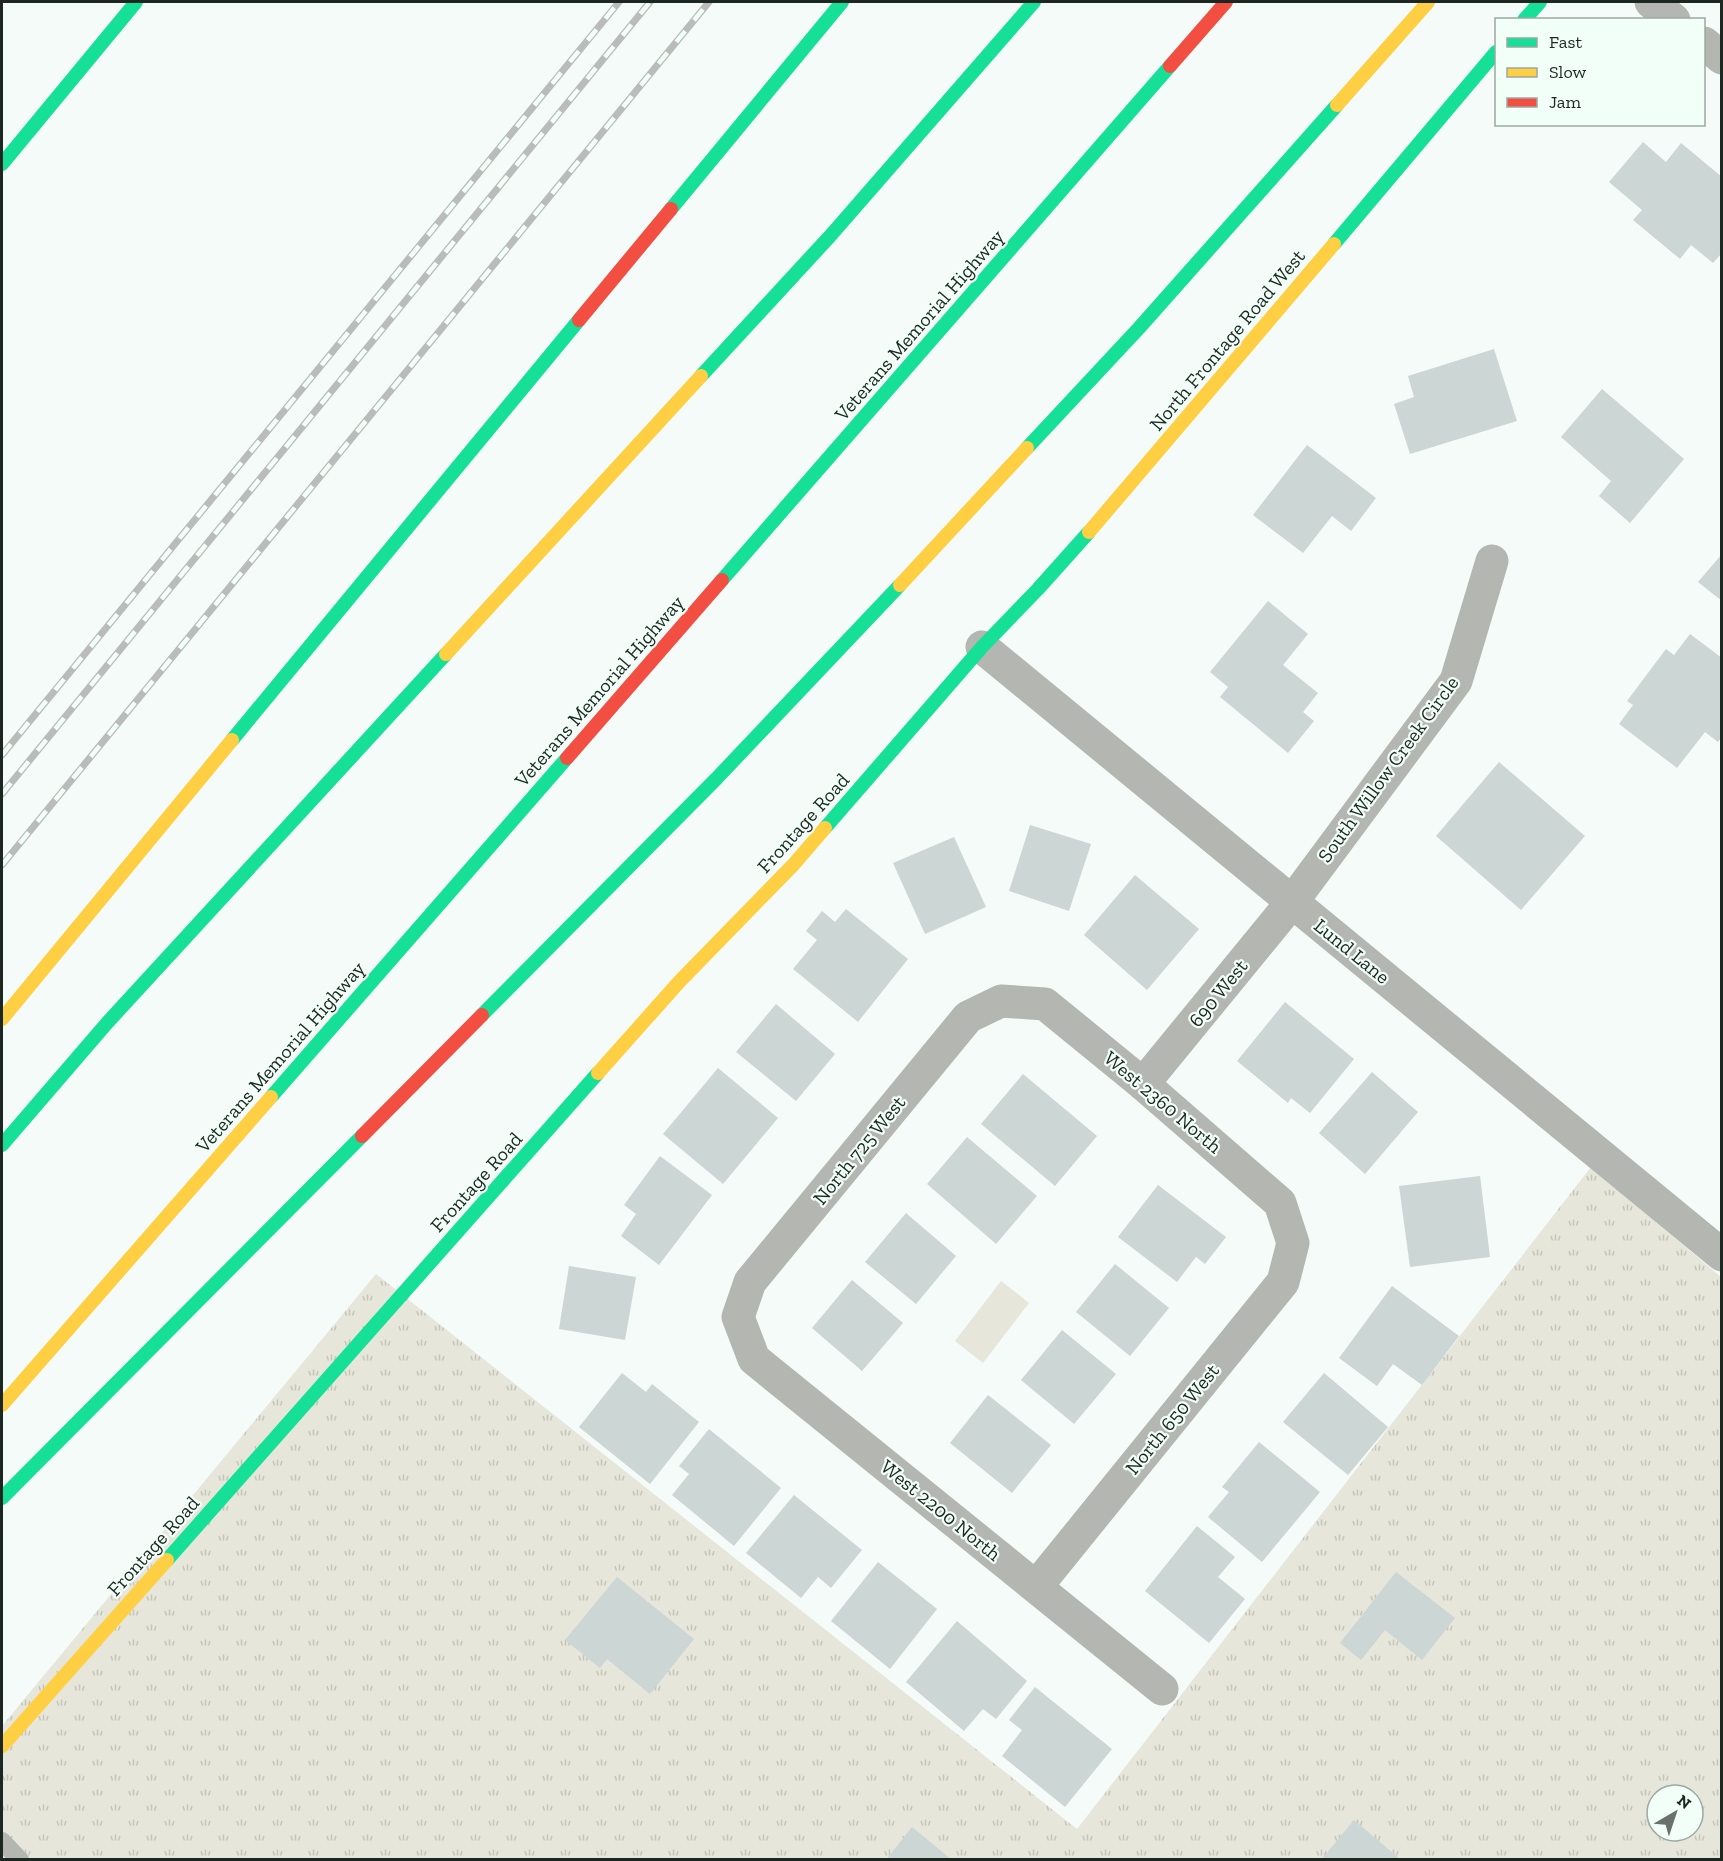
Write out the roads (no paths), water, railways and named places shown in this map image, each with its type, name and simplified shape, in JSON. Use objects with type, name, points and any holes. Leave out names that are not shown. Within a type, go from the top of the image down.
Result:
[{"type":"main road","points":[[2,164],[136,2]]},
{"type":"main road","points":[[2,1019],[842,2]]},
{"type":"main road","points":[[2,1145],[107,1023],[831,235],[1034,2]]},
{"type":"main road","name":"Veterans Memorial Highway","points":[[2,1405],[1226,2]]},
{"type":"main road","points":[[2,1498],[700,795],[844,644],[1139,328],[1428,2]]},
{"type":"main road","points":[[1526,18],[1540,2]]},
{"type":"main road","name":"North Frontage Road West","points":[[982,647],[1038,589],[1133,482],[1495,54]]},
{"type":"main road","name":"Frontage Road","points":[[2,1746],[679,982],[794,864],[982,647]]},
{"type":"street","points":[[1651,2],[1671,18]]},
{"type":"street","points":[[1705,44],[1722,58]]},
{"type":"street","name":"South Willow Creek Circle","points":[[1292,902],[1456,681],[1492,561]]},
{"type":"street","name":"Lund Lane","points":[[982,647],[1722,1255]]},
{"type":"street","name":"690 West","points":[[1143,1084],[1292,902]]},
{"type":"street","name":"West 2360 North","points":[[1001,1000],[1045,1004],[1143,1084],[1281,1203],[1293,1243]]},
{"type":"street","name":"North 725 West","points":[[738,1317],[750,1282],[968,1017],[1001,1000]]},
{"type":"street","name":"North 650 West","points":[[1036,1587],[1283,1282],[1293,1243]]},
{"type":"street","name":"West 2200 North","points":[[738,1317],[754,1359],[1162,1689]]},
{"type":"lane","points":[[2,1841],[20,1860]]},
{"type":"railway","points":[[2,755],[619,2]]},
{"type":"railway","points":[[2,794],[650,2]]},
{"type":"railway","points":[[2,865],[709,2]]}]
